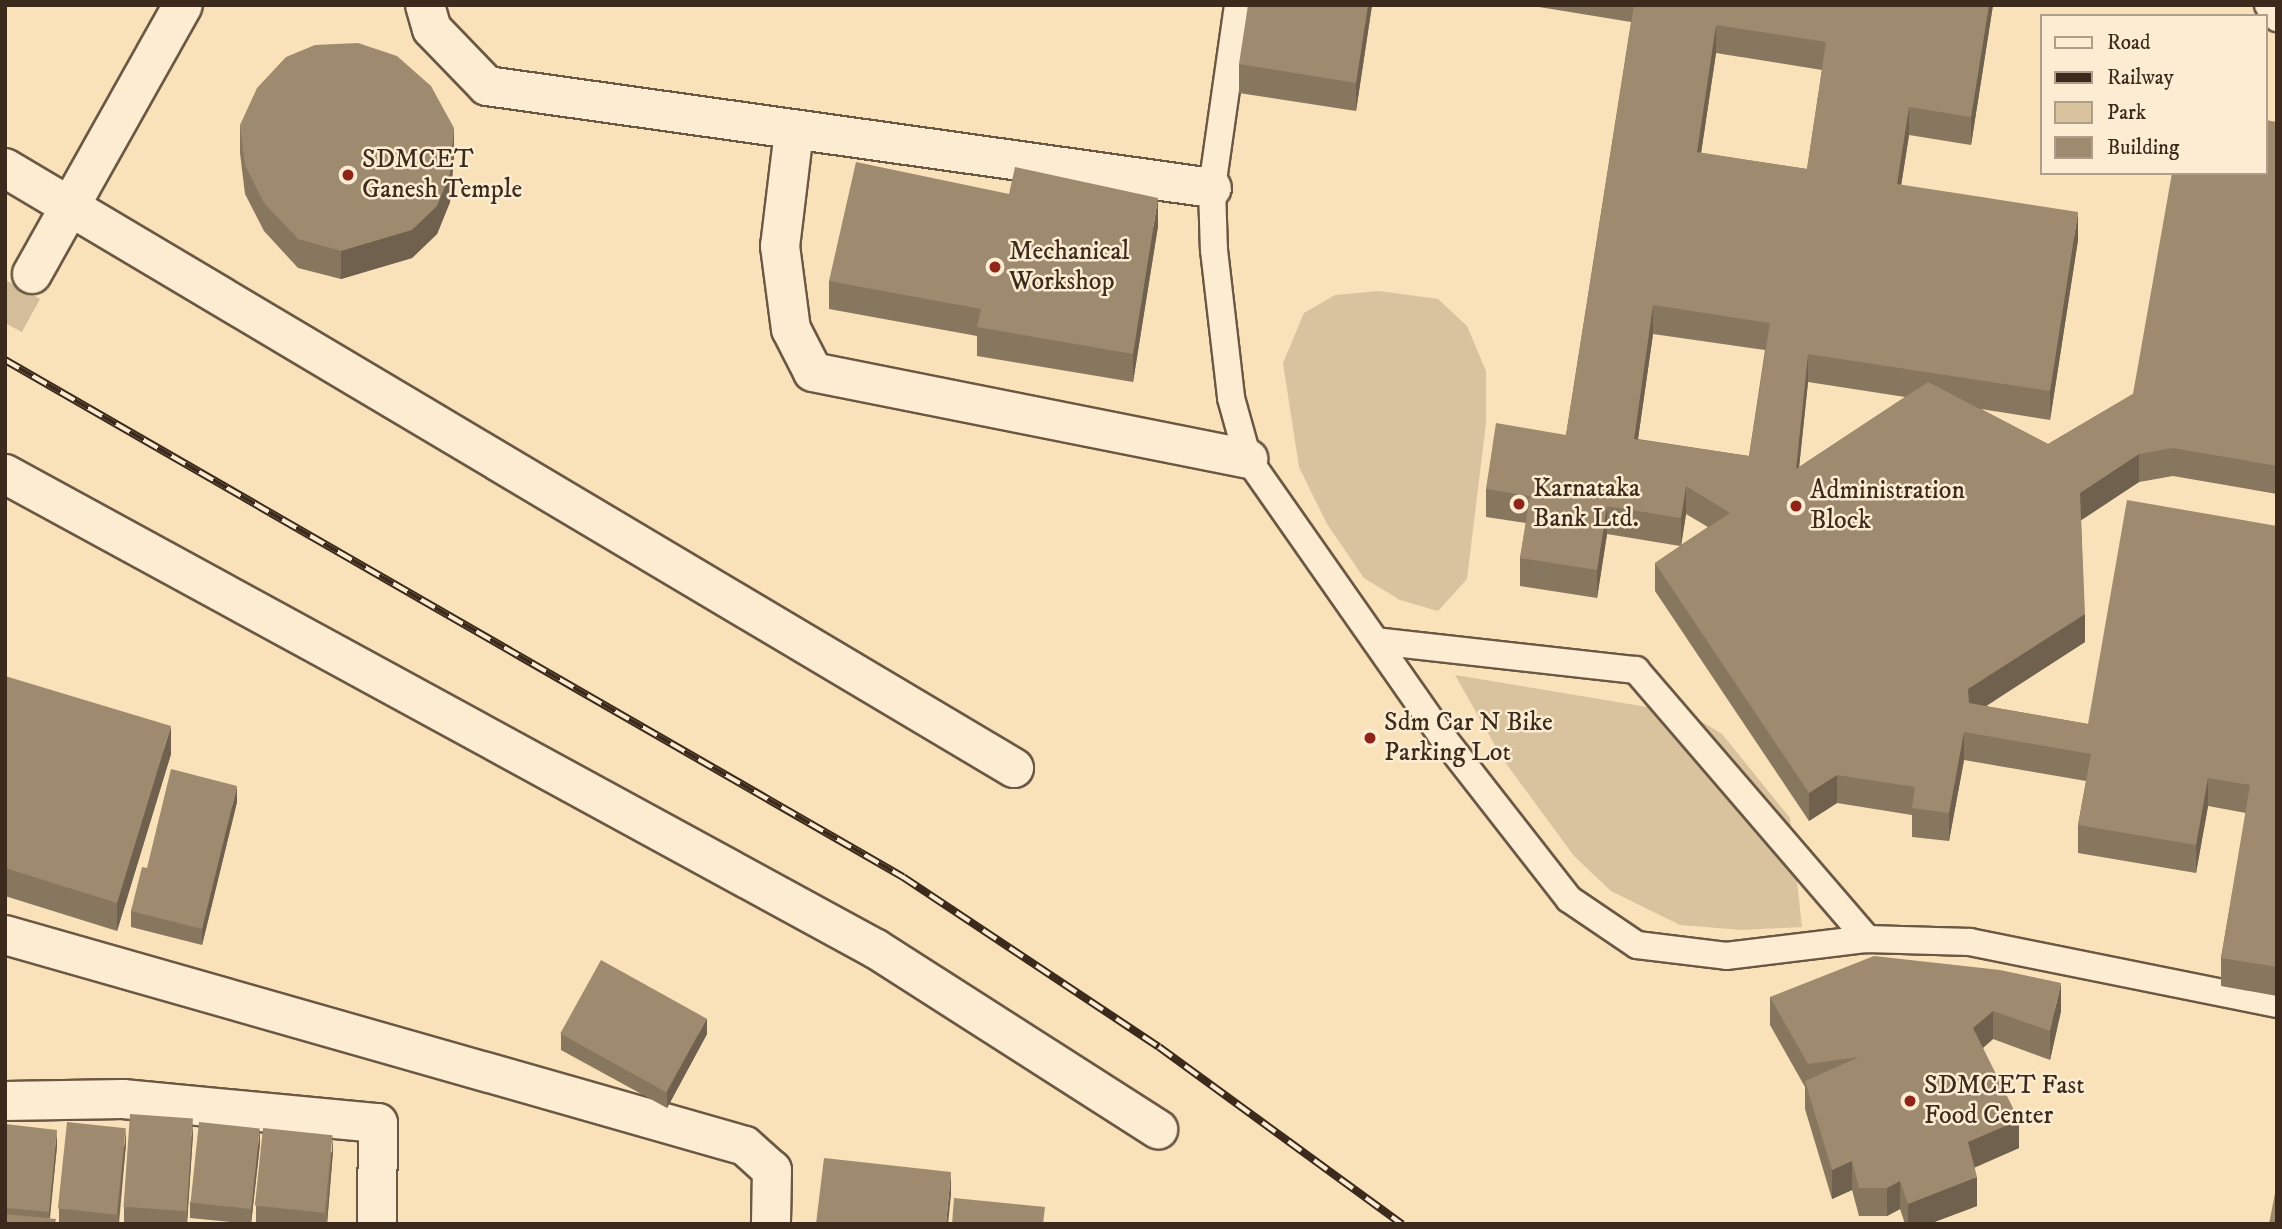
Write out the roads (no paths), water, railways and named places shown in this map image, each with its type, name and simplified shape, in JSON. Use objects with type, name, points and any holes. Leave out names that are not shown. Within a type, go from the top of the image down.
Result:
[{"type":"street","points":[[32,274],[68,203],[183,5]]},
{"type":"street","points":[[425,5],[432,29],[487,86],[1212,188]]},
{"type":"street","points":[[794,131],[780,246],[791,329],[813,372],[1248,459]]},
{"type":"street","points":[[5,168],[68,203],[1014,768]]},
{"type":"street","points":[[5,474],[876,949],[1158,1129]]},
{"type":"street","points":[[5,935],[745,1146],[772,1170],[771,1224]]},
{"type":"street","points":[[5,1101],[123,1098],[378,1124],[377,1224]]},
{"type":"lane","points":[[1238,5],[1212,188],[1214,250],[1231,398],[1248,459],[1441,735],[1569,899],[1637,945],[1726,956],[1867,939],[1970,942],[2277,1004]]},
{"type":"lane","points":[[2268,5],[2277,18]]},
{"type":"lane","points":[[1376,641],[1636,670],[1867,939]]},
{"type":"tunnel","points":[[5,323],[32,274]]},
{"type":"railway","points":[[5,360],[903,877],[1159,1047],[1402,1224]]},
{"type":"place","name":"SDMCET Ganesh Temple","points":[[348,175]]},
{"type":"place","name":"Mechanical Workshop","points":[[995,267]]},
{"type":"place","name":"Karnataka Bank Ltd.","points":[[1519,504]]},
{"type":"place","name":"Administration Block","points":[[1796,506]]},
{"type":"place","name":"Sdm Car N Bike Parking Lot","points":[[1370,738]]},
{"type":"place","name":"SDMCET Fast Food Center","points":[[1910,1101]]}]
